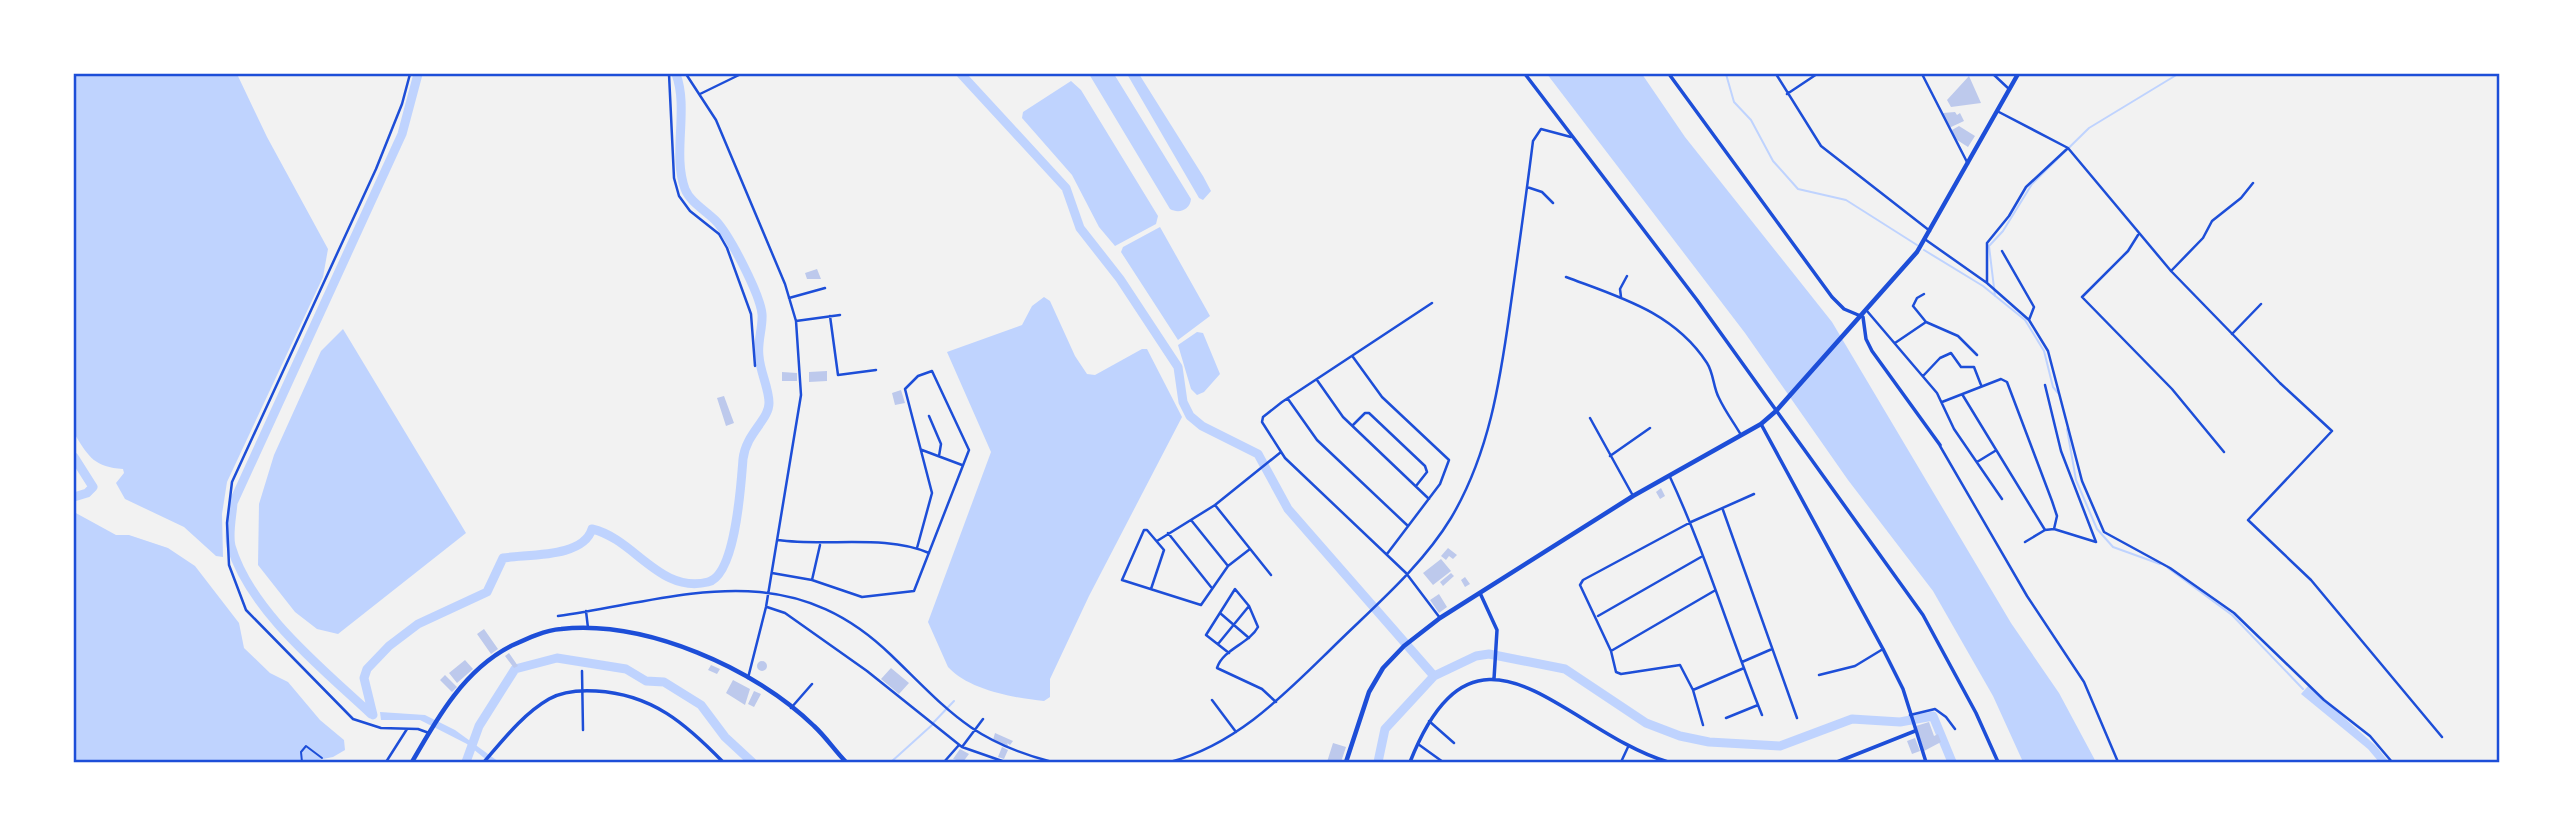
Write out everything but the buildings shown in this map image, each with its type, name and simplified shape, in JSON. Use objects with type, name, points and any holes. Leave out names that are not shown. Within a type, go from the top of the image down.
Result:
[{"type":"main road","points":[[1346,762],[1369,692],[1383,668],[1404,646],[1440,618],[1633,496],[1761,424],[1786,401],[1863,317],[1926,240],[2018,74]]},
{"type":"main road","points":[[412,762],[438,718],[472,676],[510,647],[550,631],[587,628],[633,632],[715,660],[748,678],[791,708],[814,726],[846,762]]},
{"type":"street","points":[[410,74],[402,104],[376,169],[232,482],[227,523],[229,565],[246,610],[353,719],[381,728],[430,731]]},
{"type":"street","points":[[669,74],[677,187],[684,205],[719,234],[727,248],[751,314],[755,366]]},
{"type":"street","points":[[686,74],[716,120],[796,321],[801,395],[766,607],[748,678]]},
{"type":"street","points":[[700,94],[741,74]]},
{"type":"street","points":[[1525,74],[1776,411],[1923,615],[1976,713],[1998,762]]},
{"type":"street","points":[[1669,74],[1832,297],[1844,309],[1863,317],[1866,339],[1872,351],[1940,444],[2027,596],[2084,682],[2118,762]]},
{"type":"street","points":[[1776,74],[1821,146],[1931,232]]},
{"type":"street","points":[[1787,94],[1817,74]]},
{"type":"street","points":[[1922,74],[1953,141],[1968,165]]},
{"type":"street","points":[[1993,74],[2009,89]]},
{"type":"street","points":[[1997,111],[2069,150],[2172,271],[2232,334],[2332,431],[2248,520],[2311,580],[2442,737]]},
{"type":"street","points":[[1170,762],[1213,746],[1237,732],[1276,702],[1430,548],[1451,517],[1488,433],[1499,389],[1534,141],[1541,129],[1573,138]]},
{"type":"street","points":[[1989,284],[1987,243],[2010,216],[2026,187],[2069,150]]},
{"type":"street","points":[[2172,271],[2203,238],[2212,221],[2241,198],[2253,183]]},
{"type":"street","points":[[1527,187],[1542,192],[1553,203]]},
{"type":"street","points":[[2138,234],[2128,251],[2082,297],[2172,388],[2224,452]]},
{"type":"street","points":[[1926,240],[1995,289],[2029,320],[2048,351],[2082,481],[2104,532],[2170,568],[2234,612],[2324,700],[2370,736],[2392,762]]},
{"type":"street","points":[[2002,251],[2030,298],[2034,311],[2029,320]]},
{"type":"street","points":[[1621,297],[1620,289],[1627,276]]},
{"type":"street","points":[[1566,277],[1652,311],[1680,331],[1706,362],[1713,374],[1718,397],[1741,435]]},
{"type":"street","points":[[789,298],[825,288]]},
{"type":"street","points":[[1924,294],[1913,306],[1926,322],[1958,336],[1977,355]]},
{"type":"street","points":[[1432,303],[1262,419],[1280,453],[1406,573],[1440,618]]},
{"type":"street","points":[[2232,334],[2261,304]]},
{"type":"street","points":[[1867,312],[1942,401],[1942,409],[2002,499]]},
{"type":"street","points":[[796,321],[840,315]]},
{"type":"street","points":[[830,316],[838,375],[876,370]]},
{"type":"street","points":[[1895,342],[1926,322]]},
{"type":"street","points":[[1923,376],[1940,358],[1951,353],[1961,367],[1974,367],[1982,386]]},
{"type":"street","points":[[1353,357],[1382,397],[1447,456],[1448,464],[1429,499],[1387,555]]},
{"type":"street","points":[[772,573],[812,580],[862,597],[912,594],[969,446],[932,371],[918,376],[905,389],[932,499],[917,548]]},
{"type":"street","points":[[1942,401],[2001,379],[2007,382],[2057,516],[2054,529]]},
{"type":"street","points":[[1317,380],[1343,417],[1429,499]]},
{"type":"street","points":[[2025,542],[2045,530],[2054,529],[2096,542],[2064,460],[2045,385]]},
{"type":"street","points":[[1962,394],[2045,530]]},
{"type":"street","points":[[1288,399],[1317,440],[1409,526]]},
{"type":"street","points":[[1353,425],[1365,413],[1369,414],[1425,466],[1427,472],[1415,486]]},
{"type":"street","points":[[929,416],[940,444],[939,456]]},
{"type":"street","points":[[1590,418],[1633,496]]},
{"type":"street","points":[[1761,424],[1903,689],[1926,762]]},
{"type":"street","points":[[1610,456],[1650,428]]},
{"type":"street","points":[[922,450],[962,466]]},
{"type":"street","points":[[1977,463],[1995,451]]},
{"type":"street","points":[[1157,541],[1215,505],[1280,453]]},
{"type":"street","points":[[1670,477],[1691,522],[1701,557],[1762,715]]},
{"type":"street","points":[[1703,725],[1693,690],[1678,664],[1618,674],[1581,582],[1691,522],[1754,494]]},
{"type":"street","points":[[1215,505],[1271,575]]},
{"type":"street","points":[[1722,509],[1797,718]]},
{"type":"street","points":[[1191,520],[1228,566]]},
{"type":"street","points":[[1151,589],[1163,556],[1157,541],[1144,530],[1122,580],[1201,605],[1228,566],[1250,549]]},
{"type":"street","points":[[1168,533],[1211,587]]},
{"type":"street","points":[[778,540],[820,544],[887,544],[917,548],[929,553]]},
{"type":"street","points":[[812,580],[820,544]]},
{"type":"street","points":[[1596,617],[1701,557]]},
{"type":"street","points":[[558,616],[713,589],[768,592],[819,605],[853,623],[974,732],[1018,752],[1052,762]]},
{"type":"street","points":[[1229,653],[1206,636],[1235,589],[1258,626],[1249,638],[1229,653],[1220,659],[1217,667],[1262,689],[1276,702]]},
{"type":"street","points":[[1611,651],[1714,591]]},
{"type":"street","points":[[1480,593],[1497,630],[1498,652],[1494,679]]},
{"type":"street","points":[[1218,645],[1248,606]]},
{"type":"street","points":[[766,607],[785,613],[867,671],[961,746],[1005,762]]},
{"type":"street","points":[[586,611],[587,628]]},
{"type":"street","points":[[1220,613],[1249,638]]},
{"type":"street","points":[[1742,662],[1772,649]]},
{"type":"street","points":[[1819,676],[1854,666],[1883,649]]},
{"type":"street","points":[[1693,690],[1744,668]]},
{"type":"street","points":[[582,671],[583,730]]},
{"type":"street","points":[[1410,762],[1429,721],[1459,687],[1471,681],[1494,679],[1517,683],[1548,698],[1628,747],[1668,762]]},
{"type":"street","points":[[791,708],[812,684]]},
{"type":"street","points":[[484,762],[516,726],[546,701],[584,690],[632,695],[647,702],[688,730],[723,762]]},
{"type":"street","points":[[1212,700],[1237,732]]},
{"type":"street","points":[[1726,718],[1758,705]]},
{"type":"street","points":[[1910,716],[1935,709],[1946,716],[1955,729]]},
{"type":"street","points":[[944,762],[983,719]]},
{"type":"street","points":[[1429,721],[1454,743]]},
{"type":"street","points":[[386,762],[407,729]]},
{"type":"street","points":[[1836,762],[1914,729]]},
{"type":"street","points":[[1418,744],[1443,762]]},
{"type":"street","points":[[1621,762],[1628,747]]},
{"type":"path","points":[[302,762],[301,752],[306,746],[322,758]]},
{"type":"water","points":[[74,74],[237,74],[267,137],[328,249],[323,277],[227,482],[222,514],[223,557],[216,556],[184,527],[125,499],[116,483],[124,473],[123,469],[106,466],[94,460],[74,433]]},
{"type":"water","points":[[1089,74],[1114,74],[1191,199],[1184,210],[1170,209]]},
{"type":"water","points":[[1127,74],[1139,74],[1203,176],[1211,191],[1203,200],[1199,198]]},
{"type":"water","points":[[1547,74],[1642,74],[1685,137],[1832,322],[2011,623],[2059,693],[2096,762],[2023,762],[1993,696],[1933,591],[1848,480],[1745,333]]},
{"type":"water","points":[[1071,81],[1081,90],[1158,216],[1156,224],[1115,246],[1099,227],[1072,175],[1022,118],[1023,112]]},
{"type":"water","points":[[1160,227],[1210,316],[1178,340],[1121,252],[1123,247]]},
{"type":"water","points":[[1044,297],[1050,301],[1075,356],[1087,374],[1095,375],[1142,349],[1147,349],[1182,417],[1089,596],[1050,679],[1050,697],[1044,701],[993,692],[957,675],[948,667],[928,622],[991,452],[947,352],[1022,325],[1032,306]]},
{"type":"water","points":[[343,329],[466,533],[338,634],[317,629],[295,612],[258,565],[259,504],[274,455],[321,351]]},
{"type":"water","points":[[1197,332],[1203,333],[1220,374],[1204,392],[1197,395],[1191,389],[1178,345]]},
{"type":"water","points":[[74,512],[116,535],[129,535],[168,548],[195,566],[239,623],[244,648],[270,673],[288,682],[320,720],[344,740],[345,750],[333,757],[308,762],[74,762]]},
{"type":"water","points":[[2308,686],[2376,746],[2389,762],[2379,762],[2368,749],[2301,694]]},
{"type":"water","points":[[380,712],[425,715],[455,730],[499,762],[489,762],[467,744],[420,720],[381,720]]},
{"type":"waterway","points":[[371,714],[290,638],[271,616],[241,570],[231,546],[230,531],[233,503],[402,134],[418,74]]},
{"type":"waterway","points":[[373,715],[364,678],[367,669],[389,646],[418,624],[487,592],[503,558],[567,550],[587,538],[592,529],[621,543],[661,573],[675,580],[691,584],[708,582],[717,576],[725,563],[735,527],[745,450],[769,403],[759,356],[762,314],[750,279],[728,238],[715,220],[694,202],[685,189],[681,175],[681,102],[676,74]]},
{"type":"waterway","points":[[961,74],[1066,188],[1080,228],[1120,279],[1178,367],[1183,402],[1190,416],[1202,426],[1258,454],[1288,509],[1434,676]]},
{"type":"waterway","points":[[1726,74],[1734,102],[1751,120],[1773,161],[1798,189],[1846,200],[1917,245]]},
{"type":"waterway","points":[[1995,296],[1989,246],[2003,231],[2032,184],[2089,128],[2178,74]]},
{"type":"waterway","points":[[1924,250],[1983,286],[2025,320],[2044,351],[2053,387],[2058,393]]},
{"type":"waterway","points":[[2067,429],[2076,480],[2097,529],[2113,547],[2160,564]]},
{"type":"waterway","points":[[74,457],[93,487],[87,493],[74,497]]},
{"type":"waterway","points":[[2168,568],[2232,615],[2303,689]]},
{"type":"waterway","points":[[1378,762],[1385,729],[1434,676],[1476,656],[1489,654],[1565,669],[1646,723],[1680,736],[1709,742],[1780,746],[1852,719],[1900,722],[1933,716],[1952,762]]},
{"type":"waterway","points":[[466,762],[479,726],[515,669],[557,658],[626,669],[646,681],[664,682],[701,705],[725,737],[752,762]]},
{"type":"waterway","points":[[933,723],[954,701]]},
{"type":"waterway","points":[[891,762],[932,725]]}]
